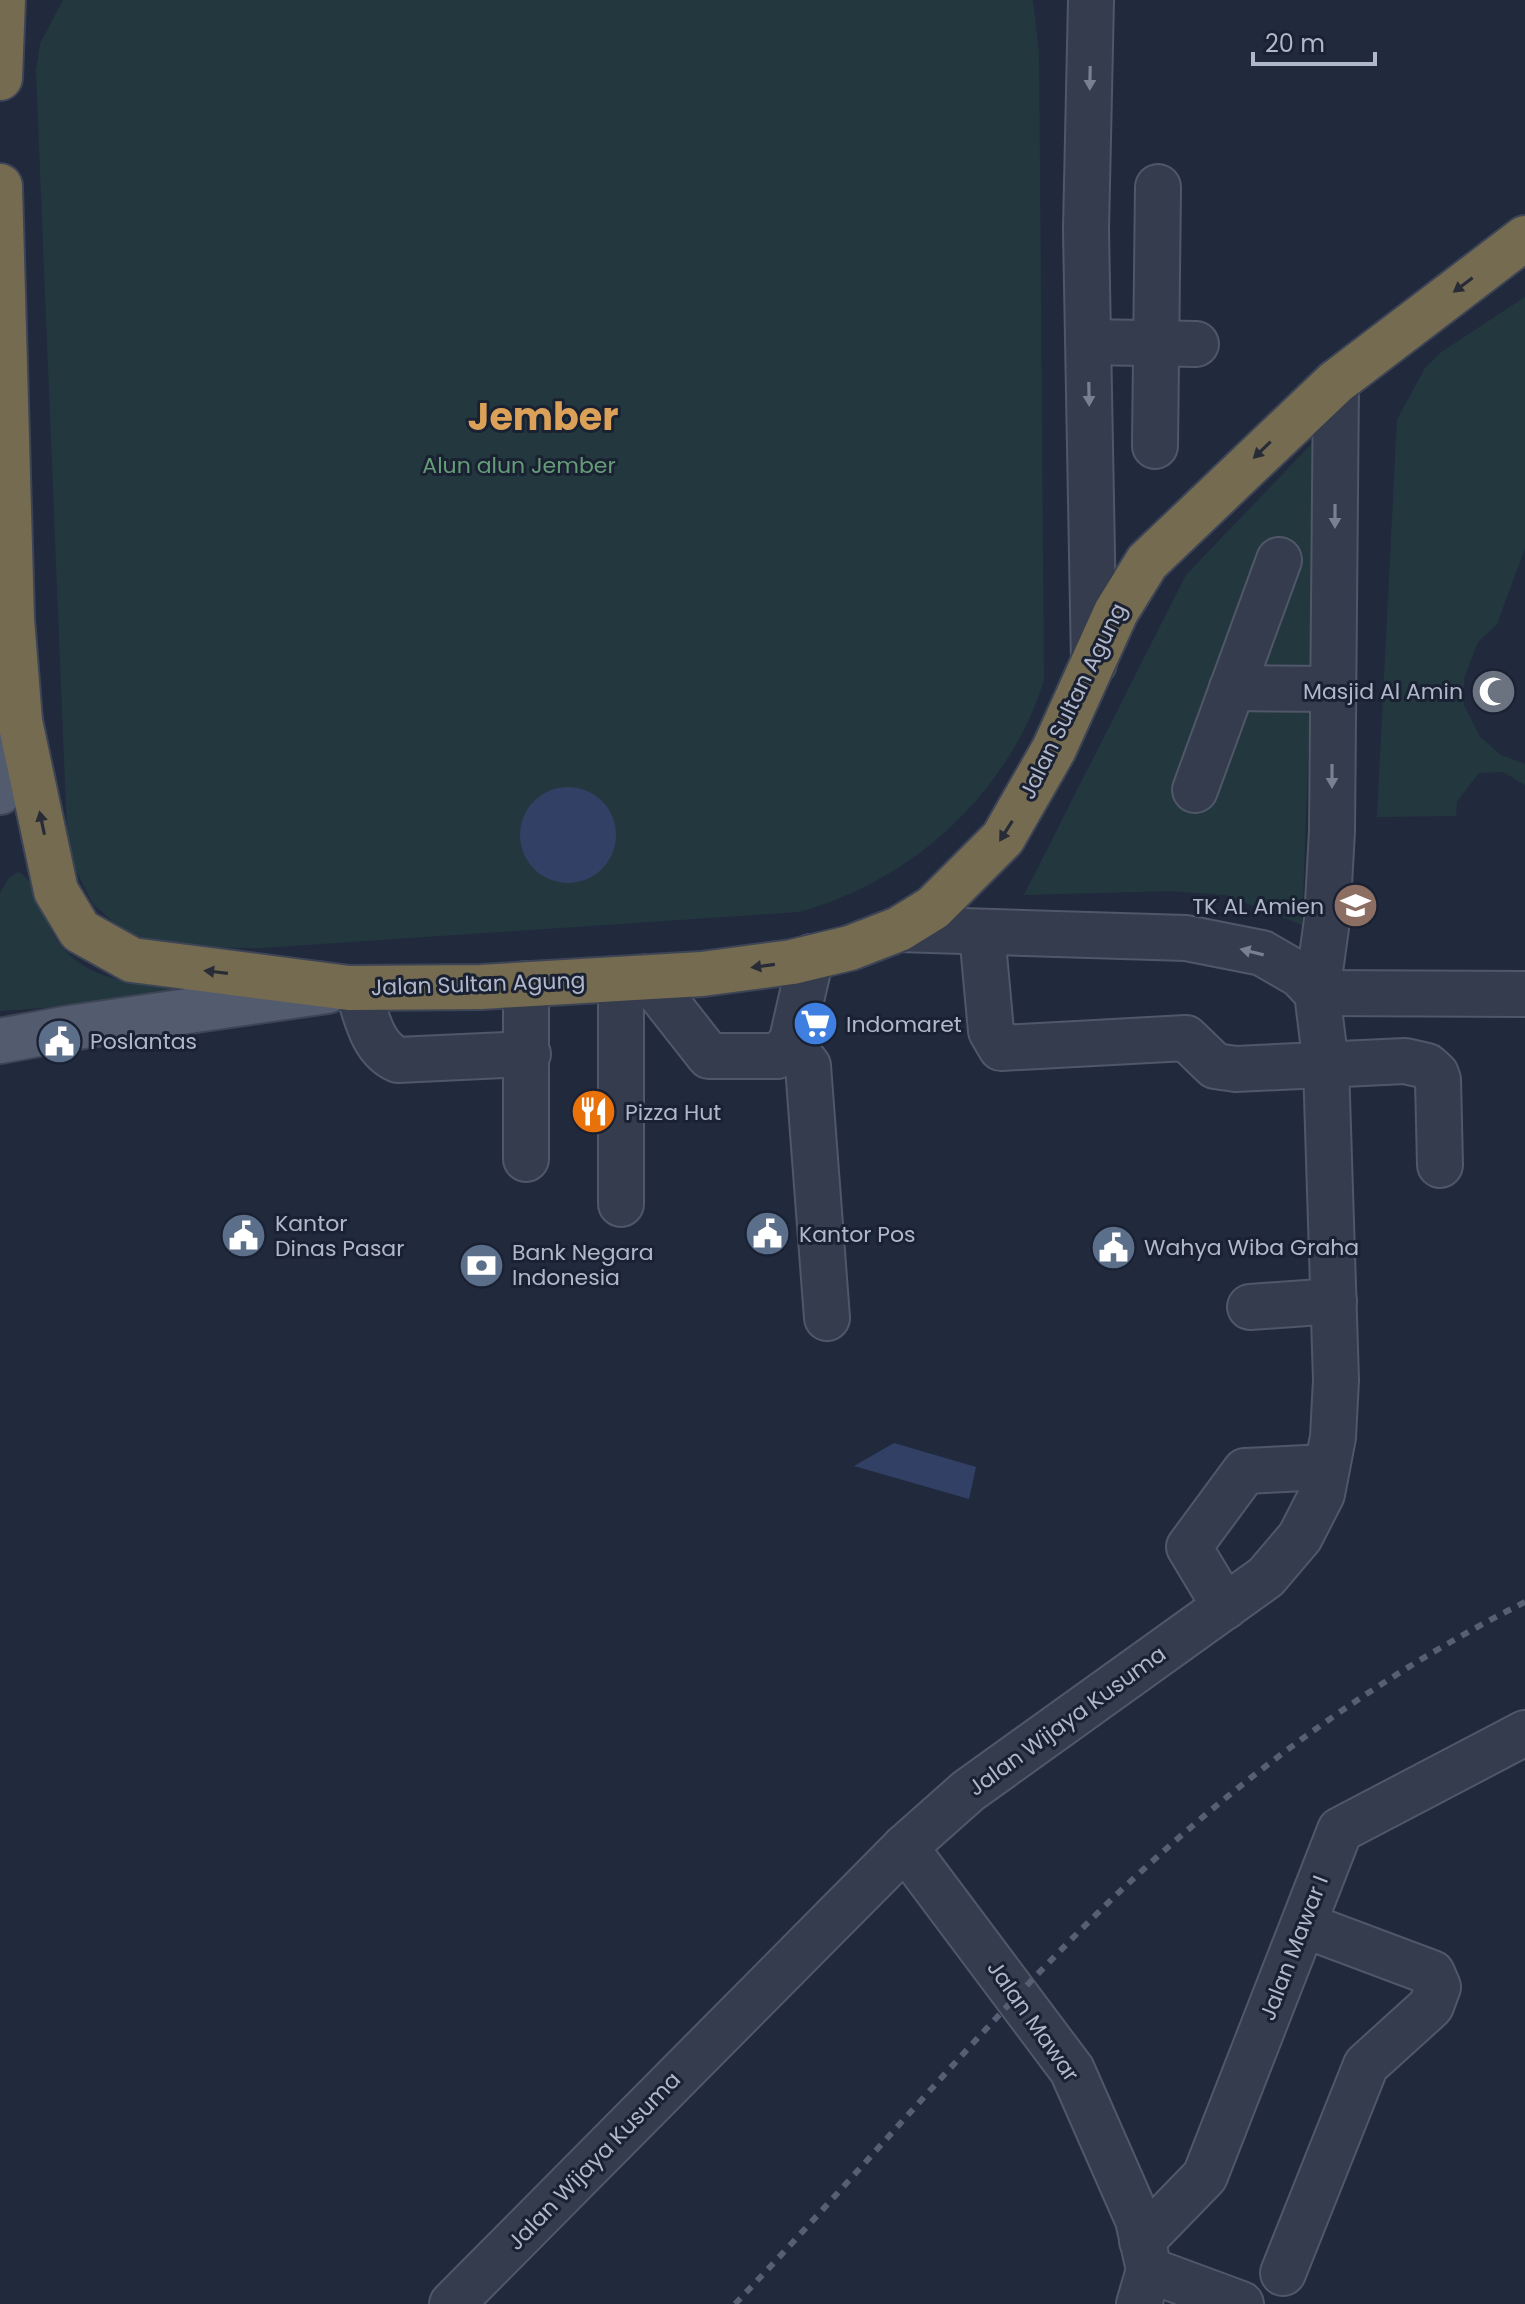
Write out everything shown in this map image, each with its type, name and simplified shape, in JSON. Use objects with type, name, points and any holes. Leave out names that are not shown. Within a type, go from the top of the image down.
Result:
[{"type":"highway","points":[[0,78],[3,0]]},
{"type":"highway","name":"Jalan Sultan Agung","points":[[0,186],[6,618],[20,721],[56,891],[80,931],[132,960],[353,988],[526,984],[702,974],[850,948],[899,929],[933,908],[1003,838],[1054,749],[1133,578],[1147,562],[1336,382],[1525,238]]},
{"type":"main road","points":[[0,792],[20,721]]},
{"type":"main road","points":[[0,1041],[70,1028],[353,988]]},
{"type":"street","points":[[1091,0],[1086,230],[1094,663]]},
{"type":"street","points":[[1155,446],[1177,344],[1158,187]]},
{"type":"street","points":[[1089,342],[1177,344]]},
{"type":"street","name":"Jalan Wijaya Kusuma","points":[[452,2304],[905,1847],[968,1791],[1266,1577],[1300,1537],[1322,1494],[1333,1437],[1336,1380],[1326,1065],[1317,993],[1329,890],[1336,382]]},
{"type":"street","points":[[1195,790],[1279,560]]},
{"type":"street","points":[[1232,688],[1333,689]]},
{"type":"street","points":[[899,929],[1186,938],[1262,953],[1300,975],[1317,993],[1525,994]]},
{"type":"street","points":[[982,933],[992,1039],[1001,1048],[1186,1038],[1215,1066],[1236,1069],[1405,1061],[1427,1066],[1436,1074],[1440,1165]]},
{"type":"street","points":[[634,978],[709,1056],[777,1056],[791,1044],[811,957]]},
{"type":"street","points":[[621,1204],[634,978]]},
{"type":"street","points":[[526,984],[526,1159]]},
{"type":"street","points":[[353,988],[375,1040],[387,1055],[398,1060],[528,1054]]},
{"type":"street","points":[[791,1044],[808,1066],[827,1318]]},
{"type":"street","points":[[1250,1307],[1334,1301]]},
{"type":"street","points":[[1225,1607],[1189,1547],[1245,1471],[1327,1467]]},
{"type":"street","name":"Jalan Mawar I","points":[[1143,2272],[1205,2176],[1340,1830],[1346,1824],[1525,1733]]},
{"type":"street","name":"Jalan Mawar","points":[[905,1847],[1072,2070],[1133,2205],[1143,2272]]},
{"type":"street","points":[[1283,2273],[1366,2065],[1431,2006],[1438,1987],[1432,1973],[1304,1925]]},
{"type":"street","points":[[1143,2272],[1241,2304]]},
{"type":"green space","name":"Alun alun Jember","points":[[63,0],[1033,0],[1039,53],[1044,680],[1028,721],[1007,759],[981,794],[951,826],[917,855],[841,898],[799,912],[261,948],[165,947],[122,930],[93,904],[74,867],[67,832],[36,71],[40,44]]},
{"type":"green space","points":[[1525,297],[1525,548],[1497,624],[1478,642],[1464,678],[1464,705],[1480,737],[1501,755],[1525,764],[1525,785],[1503,772],[1479,773],[1457,801],[1456,816],[1377,817],[1397,420],[1425,368],[1440,353]]},
{"type":"green space","points":[[1320,435],[1302,925],[1225,895],[1170,891],[1024,895],[1186,575]]},
{"type":"green space","points":[[18,872],[25,876],[36,893],[60,945],[78,962],[111,978],[177,993],[100,1004],[0,1011],[0,893],[9,878]]},
{"type":"water","points":[[568,787],[586,791],[602,801],[612,817],[616,835],[612,853],[602,869],[586,879],[568,883],[550,879],[534,869],[524,853],[520,835],[524,817],[534,801],[550,791]]},
{"type":"water","points":[[894,1443],[976,1467],[969,1499],[854,1466]]},
{"type":"railway","points":[[735,2304],[1017,1996],[1160,1854],[1258,1772],[1361,1698],[1469,1631],[1525,1602]]},
{"type":"place","name":"Masjid Al Amin","points":[[1494,691]]},
{"type":"place","name":"TK AL Amien","points":[[1355,906]]},
{"type":"place","name":"Indomaret","points":[[815,1024]]},
{"type":"place","name":"Poslantas","points":[[59,1041]]},
{"type":"place","name":"Pizza Hut","points":[[594,1112]]},
{"type":"place","name":"Kantor Pos","points":[[768,1234]]},
{"type":"place","name":"Kantor Dinas Pasar","points":[[244,1236]]},
{"type":"place","name":"Wahya Wiba Graha","points":[[1113,1247]]},
{"type":"place","name":"Bank Negara Indonesia","points":[[481,1265]]},
{"type":"district","name":"Jember","points":[[543,416]]}]
